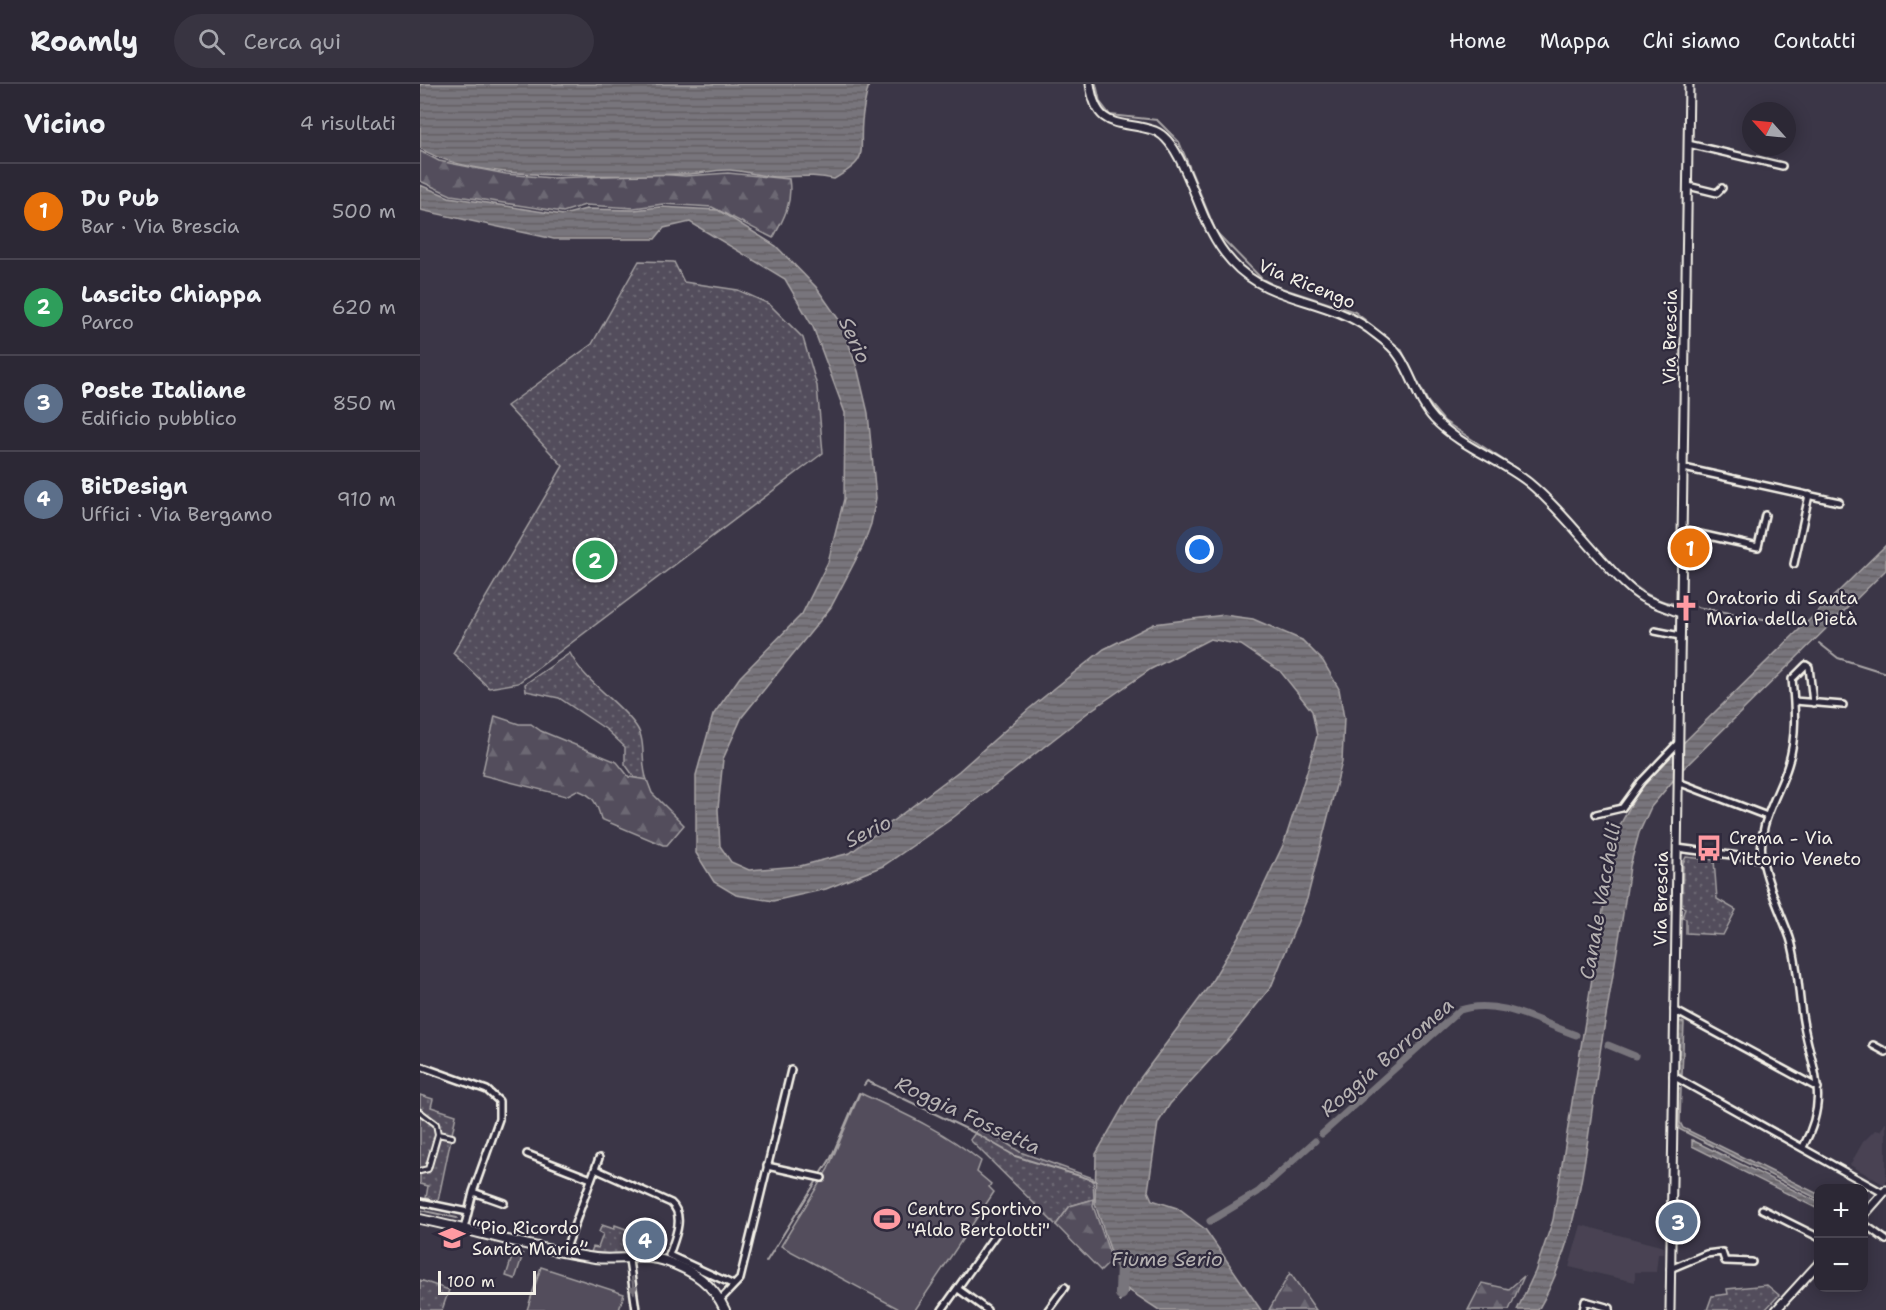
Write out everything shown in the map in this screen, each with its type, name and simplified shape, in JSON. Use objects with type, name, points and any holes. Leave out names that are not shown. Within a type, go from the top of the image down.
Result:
[{"type":"main road","points":[[420,1219],[595,1258],[629,1260],[652,1258],[667,1261],[711,1280],[725,1310]]},
{"type":"street","name":"Via Ricengo","points":[[1090,84],[1094,104],[1103,117],[1119,125],[1157,132],[1168,142],[1179,157],[1216,242],[1232,263],[1251,280],[1332,309],[1368,328],[1398,354],[1421,401],[1433,418],[1449,433],[1527,482],[1622,581],[1642,597],[1680,613]]},
{"type":"street","name":"Via Brescia","points":[[1670,1310],[1689,84]]},
{"type":"street","points":[[1688,144],[1782,166]]},
{"type":"street","points":[[1688,186],[1717,193],[1722,188]]},
{"type":"street","points":[[1683,468],[1839,502]]},
{"type":"street","points":[[1794,564],[1809,495]]},
{"type":"street","points":[[1682,530],[1758,547],[1765,515]]},
{"type":"street","points":[[1655,631],[1680,636]]},
{"type":"street","points":[[1803,1147],[1814,1120],[1818,1088],[1802,1019],[1791,942],[1762,859],[1762,836],[1767,816],[1788,765],[1796,728],[1792,679],[1806,665],[1811,673],[1813,703]]},
{"type":"street","points":[[1794,701],[1843,705]]},
{"type":"street","points":[[1596,814],[1622,808],[1641,782],[1678,745]]},
{"type":"street","points":[[1678,780],[1767,816]]},
{"type":"street","points":[[1677,848],[1762,859]]},
{"type":"street","points":[[1674,1010],[1818,1088]]},
{"type":"street","points":[[1873,1045],[1886,1052]]},
{"type":"street","points":[[420,1066],[487,1090],[499,1101],[499,1119],[473,1192],[464,1229]]},
{"type":"street","points":[[720,1300],[740,1279],[790,1071]]},
{"type":"street","points":[[1673,1076],[1885,1191],[1868,1210]]},
{"type":"street","points":[[420,1112],[436,1124],[438,1134],[431,1163],[428,1169],[420,1171]]},
{"type":"street","points":[[438,1134],[452,1137]]},
{"type":"street","points":[[527,1154],[591,1179]]},
{"type":"street","points":[[565,1251],[599,1158]]},
{"type":"street","points":[[767,1166],[822,1178]]},
{"type":"street","points":[[595,1169],[652,1193],[676,1207],[677,1230],[669,1255],[711,1280],[734,1285]]},
{"type":"street","points":[[473,1192],[504,1203]]},
{"type":"street","points":[[420,1202],[468,1212]]},
{"type":"street","points":[[1762,1209],[1814,1235]]},
{"type":"street","points":[[1868,1227],[1886,1240]]},
{"type":"street","points":[[942,1310],[998,1230]]},
{"type":"street","points":[[1670,1269],[1706,1254],[1722,1252],[1725,1261],[1752,1262]]},
{"type":"street","points":[[629,1260],[636,1310]]},
{"type":"street","points":[[1776,1310],[1814,1268]]},
{"type":"street","points":[[1048,1310],[1065,1287]]},
{"type":"street","points":[[958,1288],[987,1310]]},
{"type":"street","points":[[1582,1310],[1585,1301],[1610,1308],[1610,1310]]},
{"type":"shaded area","points":[[1886,1122],[1886,1182],[1883,1184],[1850,1165],[1863,1142],[1875,1130],[1880,1131]]},
{"type":"shaded area","points":[[1581,1225],[1664,1247],[1663,1254],[1658,1254],[1656,1272],[1635,1272],[1635,1282],[1569,1267]]},
{"type":"green space","points":[[420,151],[439,161],[506,174],[552,178],[728,173],[789,179],[789,203],[773,238],[712,207],[663,204],[634,208],[585,205],[563,212],[451,195],[420,181]]},
{"type":"green space","points":[[639,261],[674,262],[684,282],[738,290],[769,304],[803,338],[817,386],[823,453],[518,683],[489,688],[453,653],[563,466],[507,406],[592,344]]},
{"type":"green space","points":[[570,653],[576,664],[592,682],[620,707],[636,726],[641,738],[647,780],[635,778],[625,764],[625,747],[607,730],[559,698],[526,691],[525,684]]},
{"type":"green space","points":[[495,716],[519,724],[531,724],[541,731],[617,762],[629,777],[647,780],[652,793],[684,825],[667,845],[663,845],[601,819],[594,800],[577,790],[566,796],[482,775]]},
{"type":"green space","points":[[1686,857],[1714,860],[1717,899],[1736,910],[1723,935],[1686,933],[1686,919],[1682,918],[1685,908],[1682,907],[1683,863]]},
{"type":"green space","name":"Centro Sportivo \"Aldo Bertolotti\"","points":[[860,1093],[923,1123],[967,1150],[981,1161],[977,1172],[991,1184],[989,1187],[994,1192],[915,1310],[901,1310],[781,1246],[828,1169]]},
{"type":"green space","points":[[420,1095],[433,1099],[431,1107],[456,1115],[438,1201],[426,1198],[428,1186],[420,1184]]},
{"type":"green space","points":[[980,1126],[1020,1152],[1093,1178],[1094,1199],[1070,1206],[1056,1225],[970,1140]]},
{"type":"green space","points":[[1094,1199],[1093,1206],[1112,1260],[1101,1271],[1056,1225],[1070,1206]]},
{"type":"green space","points":[[602,1225],[614,1229],[615,1225],[629,1230],[623,1255],[591,1252],[593,1247],[598,1248],[603,1234],[599,1232]]},
{"type":"green space","points":[[514,1251],[523,1254],[515,1279],[506,1276]]},
{"type":"green space","points":[[541,1267],[624,1294],[619,1310],[527,1310]]},
{"type":"green space","points":[[1290,1273],[1316,1310],[1269,1310]]},
{"type":"green space","points":[[1524,1276],[1509,1310],[1468,1310],[1482,1283],[1509,1289]]},
{"type":"green space","points":[[420,1280],[449,1290],[442,1310],[420,1310]]},
{"type":"green space","points":[[1767,1285],[1779,1295],[1765,1310],[1707,1310],[1712,1296],[1728,1294],[1727,1289]]},
{"type":"water","points":[[420,84],[869,84],[862,116],[861,149],[858,161],[834,179],[812,176],[776,177],[730,170],[691,174],[548,175],[475,167],[444,159],[420,148]]},
{"type":"water","name":"Fiume Serio","points":[[420,185],[449,197],[563,215],[586,209],[634,210],[660,207],[718,210],[776,246],[816,287],[842,324],[858,371],[868,413],[876,498],[871,524],[863,546],[831,607],[742,717],[723,759],[718,809],[720,846],[731,862],[749,870],[800,866],[850,853],[959,771],[1030,708],[1104,649],[1154,624],[1224,615],[1253,619],[1302,640],[1323,661],[1339,689],[1344,718],[1342,762],[1307,899],[1271,987],[1231,1037],[1170,1104],[1158,1123],[1148,1191],[1152,1200],[1177,1208],[1205,1229],[1261,1310],[1159,1310],[1127,1289],[1115,1264],[1095,1204],[1096,1154],[1138,1081],[1209,986],[1244,927],[1284,843],[1309,765],[1317,736],[1312,711],[1280,671],[1241,645],[1210,639],[1151,669],[1090,711],[950,820],[883,866],[826,889],[773,901],[736,895],[714,882],[696,853],[696,775],[713,715],[740,677],[802,614],[828,562],[844,499],[845,413],[813,327],[785,279],[690,222],[664,228],[655,239],[554,239],[420,210]]},
{"type":"water","points":[[1886,545],[1886,570],[1682,770],[1651,807],[1639,833],[1630,866],[1587,1147],[1565,1250],[1538,1310],[1517,1310],[1535,1272],[1553,1220],[1613,848],[1620,825],[1639,790],[1676,750]]},
{"type":"water","points":[[1678,1020],[1684,1023],[1682,1075],[1678,1073]]},
{"type":"water","points":[[1678,1088],[1681,1088],[1680,1122],[1683,1128],[1814,1192],[1814,1197],[1679,1129]]},
{"type":"water","points":[[1692,1140],[1814,1200],[1814,1207],[1692,1146]]},
{"type":"waterway","points":[[1096,84],[1100,102],[1110,115],[1157,120],[1179,142],[1216,232],[1262,279],[1270,283]]},
{"type":"waterway","points":[[1275,286],[1355,312],[1401,349],[1428,402],[1444,421],[1529,477],[1548,496]]},
{"type":"waterway","points":[[1581,531],[1635,586],[1661,601],[1676,604]]},
{"type":"waterway","points":[[1697,607],[1769,620],[1792,618],[1798,622]]},
{"type":"waterway","points":[[1819,643],[1838,658],[1886,673]]},
{"type":"waterway","name":"Roggia Borromea","points":[[1322,1134],[1460,1010],[1474,1007],[1504,1009],[1576,1035]]},
{"type":"waterway","name":"Roggia Borromea","points":[[1608,1045],[1635,1056]]},
{"type":"waterway","name":"Roggia Fossetta","points":[[864,1085],[867,1081],[979,1135],[1015,1156],[1096,1181]]},
{"type":"waterway","name":"Roggia Fossetta","points":[[766,1262],[831,1158],[859,1093]]},
{"type":"waterway","points":[[1210,1221],[1258,1192],[1315,1141]]},
{"type":"waterway","name":"Roggia Fossetta","points":[[420,1210],[457,1218]]},
{"type":"waterway","points":[[1121,1294],[1122,1261]]},
{"type":"waterway","points":[[1119,1301],[1129,1290]]},
{"type":"place","name":"Du Pub","points":[[1690,548]]},
{"type":"place","name":"Lascito Chiappa","points":[[595,560]]},
{"type":"place","name":"Oratorio di Santa Maria della Pietà","points":[[1686,608]]},
{"type":"place","name":"Crema - Via Vittorio Veneto","points":[[1709,848]]},
{"type":"place","name":"Centro Sportivo \"Aldo Bertolotti\"","points":[[887,1219]]},
{"type":"place","name":"Poste Italiane","points":[[1678,1222]]},
{"type":"place","name":"“Pio Ricordo Santa Maria”","points":[[452,1238]]},
{"type":"place","name":"BitDesign","points":[[645,1240]]},
{"type":"water label","name":"Serio","points":[[855,340]]},
{"type":"water label","name":"Serio","points":[[868,831]]},
{"type":"water label","name":"Canale Vacchelli","points":[[1600,901]]}]
